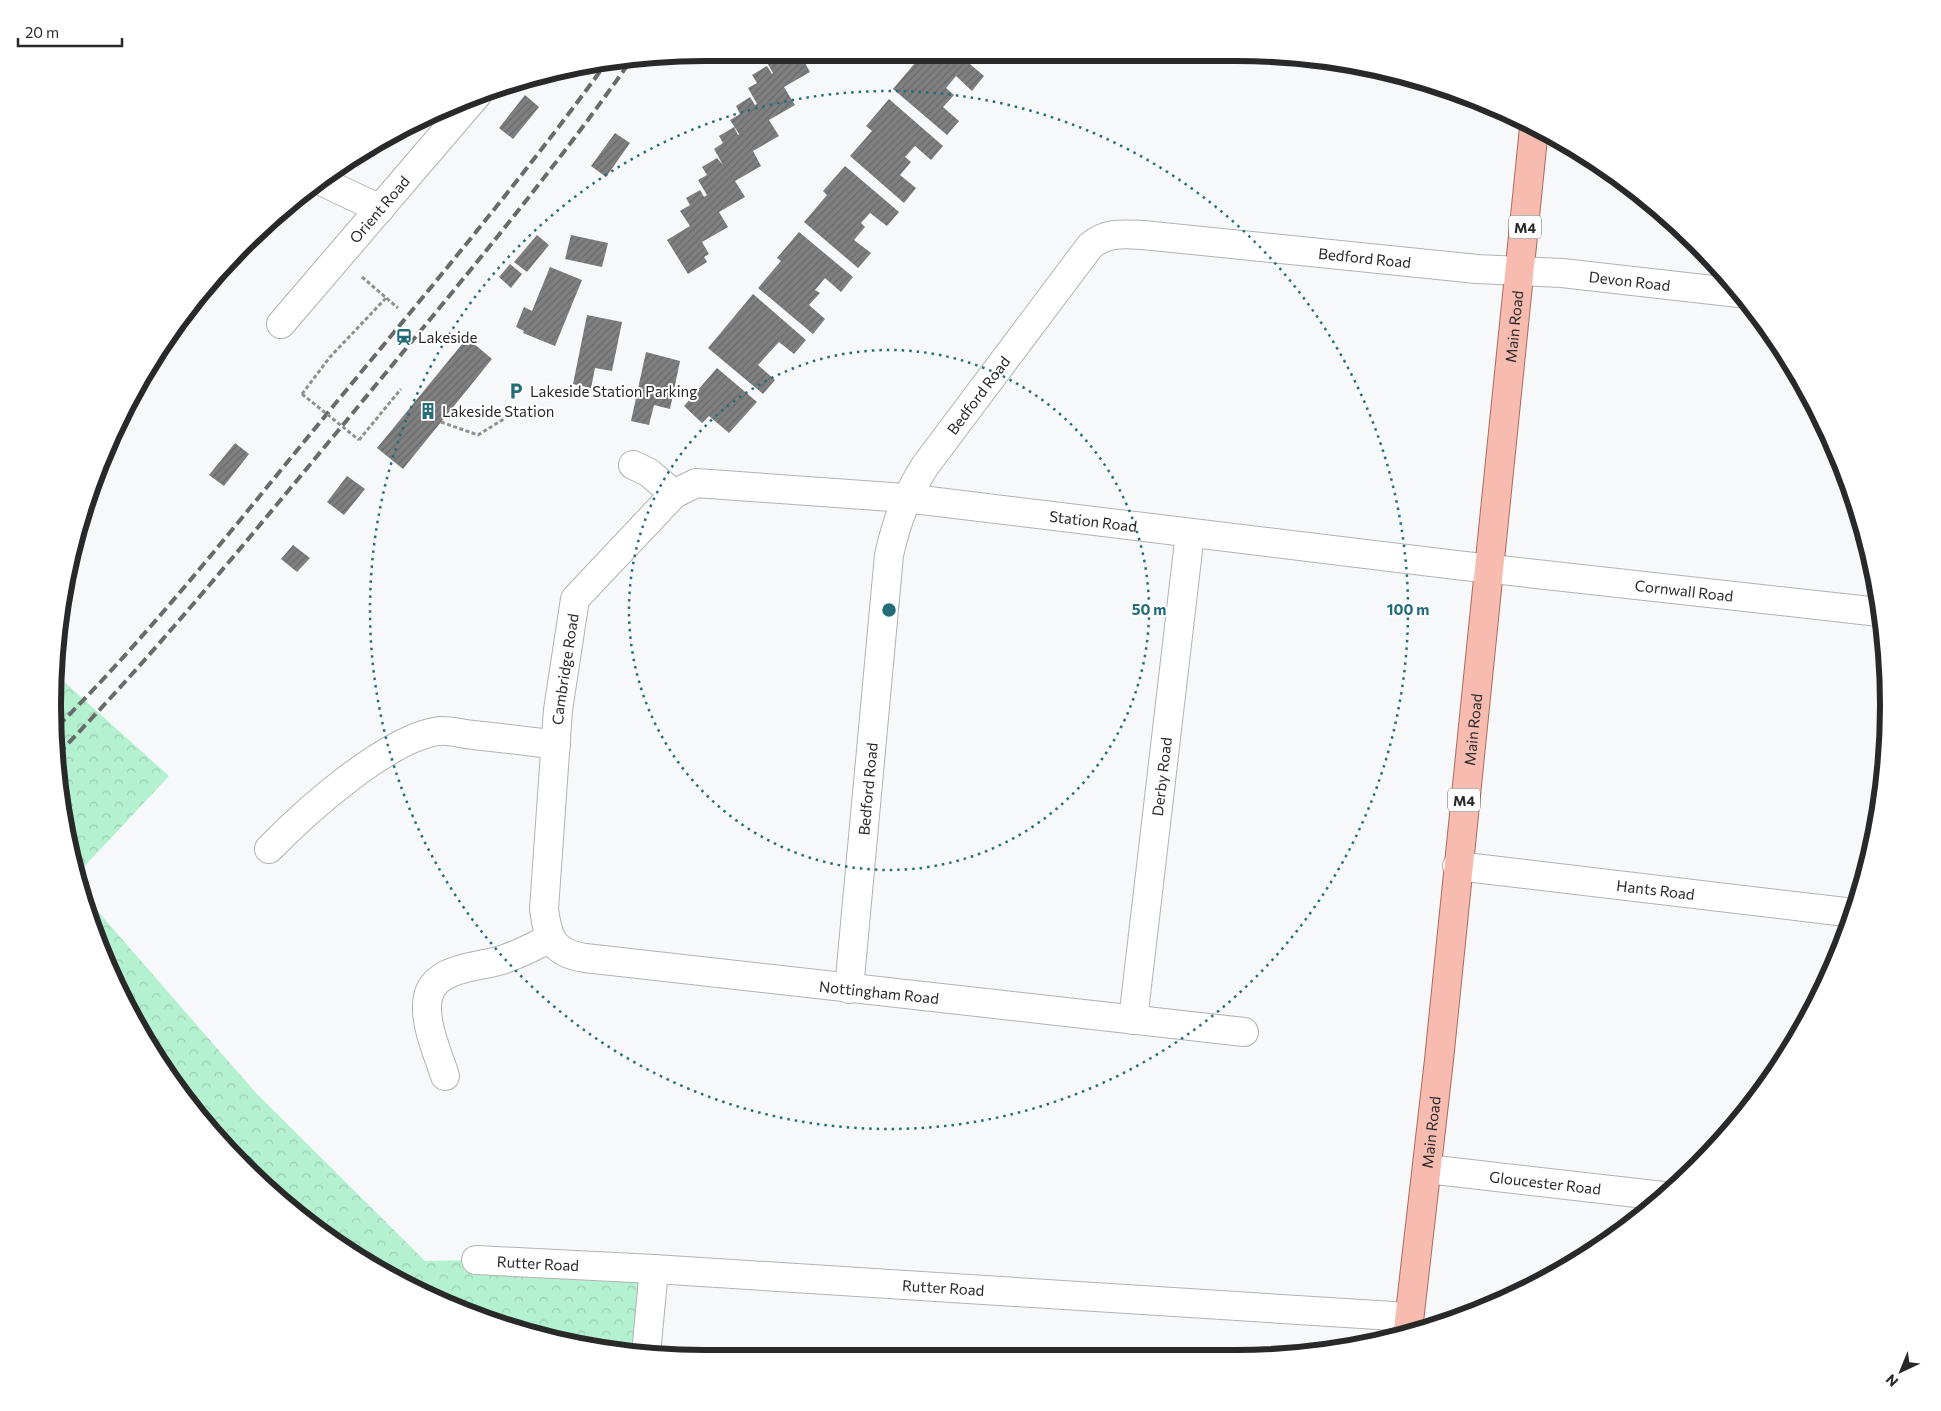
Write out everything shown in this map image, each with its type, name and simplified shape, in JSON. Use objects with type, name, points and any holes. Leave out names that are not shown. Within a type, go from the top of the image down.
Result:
[{"type":"main road","name":"Main Road","points":[[1409,1323],[1427,1169],[1533,135]]},
{"type":"street","name":"Orient Road","points":[[282,324],[467,107]]},
{"type":"street","points":[[327,184],[380,209]]},
{"type":"street","name":"Bedford Road","points":[[849,989],[889,555],[895,528],[905,498],[925,466],[1090,246],[1105,236],[1113,234],[1143,235],[1477,269],[1520,271]]},
{"type":"street","name":"Devon Road","points":[[1520,271],[1562,273],[1728,291]]},
{"type":"street","points":[[633,465],[685,488]]},
{"type":"street","name":"Station Road","points":[[685,488],[905,498],[1489,568]]},
{"type":"street","name":"Cambridge Road","points":[[551,938],[544,909],[558,710],[575,599],[685,488]]},
{"type":"street","name":"Derby Road","points":[[1133,1020],[1190,533]]},
{"type":"street","name":"Cornwall Road","points":[[1489,568],[1872,611]]},
{"type":"street","points":[[269,849],[300,817],[351,777],[418,737],[440,731],[556,745]]},
{"type":"street","name":"Hants Road","points":[[1457,866],[1846,912]]},
{"type":"street","points":[[445,1076],[430,1026],[427,1007],[433,987],[439,979],[451,972],[498,961],[551,938]]},
{"type":"street","name":"Nottingham Road","points":[[551,938],[563,952],[570,955],[849,989],[1244,1032]]},
{"type":"street","name":"Gloucester Road","points":[[1427,1169],[1647,1201]]},
{"type":"street","name":"Rutter Road","points":[[476,1260],[654,1269],[1409,1323]]},
{"type":"street","points":[[647,1346],[654,1269]]},
{"type":"path","points":[[365,280],[398,308]]},
{"type":"path","points":[[386,298],[330,357],[302,394],[359,440],[401,389]]},
{"type":"path","points":[[441,422],[478,435],[507,417]]},
{"type":"green space","points":[[62,680],[169,776],[82,869],[67,790],[61,706]]},
{"type":"green space","points":[[93,906],[256,1093],[425,1261],[476,1260],[654,1269],[647,1346],[580,1337],[498,1316],[459,1301],[421,1283],[383,1263],[348,1241],[313,1217],[281,1190],[250,1161],[194,1098],[148,1028],[128,990],[110,952]]},
{"type":"water","points":[[243,1153],[250,1157],[271,1181]]},
{"type":"building","points":[[766,61],[809,61],[805,63],[810,72],[784,87],[795,105],[769,120],[779,136],[753,151],[761,166],[735,181],[745,197],[719,212],[728,227],[702,242],[709,254],[704,257],[707,262],[688,274],[667,240],[690,226],[680,211],[690,205],[686,198],[700,190],[704,197],[707,195],[698,180],[707,175],[702,167],[717,158],[723,165],[714,149],[723,143],[719,136],[734,127],[739,134],[730,120],[740,114],[736,106],[750,97],[755,105],[757,104],[748,88],[757,83],[752,75],[767,66],[773,73]]},
{"type":"building","points":[[913,61],[966,61],[984,76],[972,91],[956,76],[946,88],[954,95],[943,107],[959,121],[947,135],[893,89],[915,63]]},
{"type":"building","points":[[525,95],[539,107],[513,139],[499,128]]},
{"type":"building","points":[[889,99],[943,146],[931,160],[915,146],[905,157],[911,162],[900,175],[916,188],[904,203],[850,156],[872,131],[866,126]]},
{"type":"building","points":[[615,133],[630,143],[606,177],[591,166]]},
{"type":"building","points":[[845,166],[899,212],[887,226],[870,213],[861,223],[865,227],[854,240],[871,253],[858,268],[804,222],[827,195],[823,191]]},
{"type":"building","points":[[799,232],[853,277],[841,292],[825,278],[815,290],[820,293],[809,305],[825,319],[813,334],[758,288],[781,261],[777,258]]},
{"type":"building","points":[[537,235],[549,245],[527,272],[514,262]]},
{"type":"building","points":[[571,235],[608,243],[602,267],[565,259]]},
{"type":"building","points":[[510,264],[522,274],[511,288],[499,277]]},
{"type":"building","points":[[550,267],[582,280],[555,346],[523,333],[524,331],[516,327],[524,307],[532,311]]},
{"type":"building","points":[[753,294],[806,340],[794,354],[779,342],[758,365],[775,380],[763,394],[708,348]]},
{"type":"building","points":[[587,315],[622,322],[612,371],[595,368],[591,388],[573,384]]},
{"type":"building","name":"Lakeside Station","points":[[467,338],[492,359],[403,469],[377,448]]},
{"type":"building","points":[[646,352],[680,361],[670,409],[654,405],[649,425],[631,421]]},
{"type":"building","points":[[717,368],[757,402],[729,433],[709,416],[702,423],[684,406]]},
{"type":"building","points":[[235,443],[249,454],[224,486],[209,475]]},
{"type":"building","points":[[347,476],[365,489],[344,515],[327,502]]},
{"type":"building","points":[[293,545],[310,558],[297,572],[281,559]]},
{"type":"railway","points":[[63,749],[169,632],[347,420],[527,200],[627,66]]},
{"type":"railway","points":[[62,722],[159,617],[223,541],[499,203],[601,70]]},
{"type":"place","name":"Lakeside","points":[[404,337]]},
{"type":"place","name":"Lakeside Station Parking","points":[[516,391]]},
{"type":"place","name":"Lakeside Station","points":[[428,411]]}]
